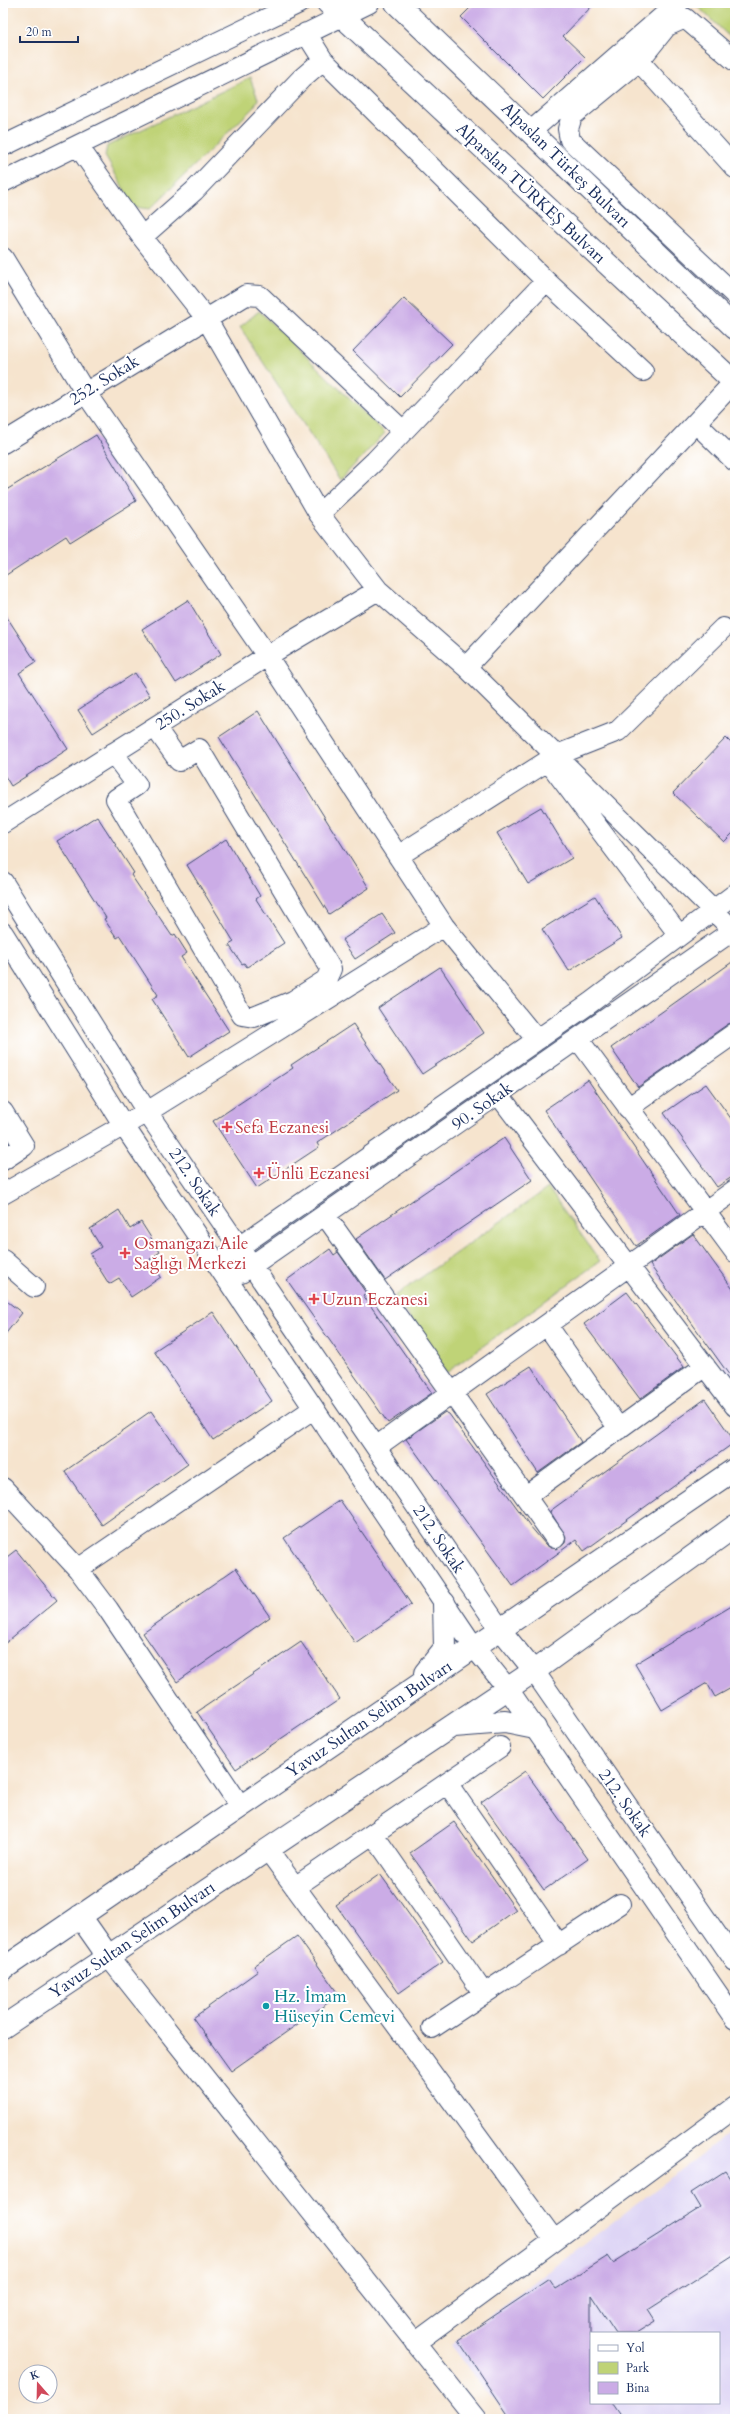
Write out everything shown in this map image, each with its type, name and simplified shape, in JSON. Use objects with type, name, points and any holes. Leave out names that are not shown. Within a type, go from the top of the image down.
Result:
[{"type":"main road","name":"Alpaslan Türkeş Bulvarı","points":[[396,3],[735,328]]},
{"type":"main road","name":"Alparslan TÜRKEŞ Bulvarı","points":[[334,9],[735,382]]},
{"type":"main road","name":"Yavuz Sultan Selim Bulvarı","points":[[3,1969],[735,1469]]},
{"type":"main road","name":"Yavuz Sultan Selim Bulvarı","points":[[3,2026],[534,1671],[735,1526]]},
{"type":"main road","points":[[414,1689],[445,1648],[444,1603]]},
{"type":"main road","points":[[452,1726],[505,1722],[535,1728]]},
{"type":"main road","points":[[80,1916],[108,1956]]},
{"type":"street","points":[[3,146],[299,3]]},
{"type":"street","points":[[3,182],[306,33],[334,9],[369,3]]},
{"type":"street","points":[[678,3],[633,54],[572,116],[568,129],[570,140],[735,295]]},
{"type":"street","points":[[530,132],[633,54],[667,26],[685,18],[735,61]]},
{"type":"street","points":[[306,33],[323,60],[546,281],[643,371]]},
{"type":"street","points":[[633,54],[735,168]]},
{"type":"street","points":[[142,236],[194,191],[301,79],[323,60]]},
{"type":"street","points":[[78,146],[142,236],[206,318],[319,514],[378,590],[466,667],[553,758],[734,929]]},
{"type":"street","points":[[3,258],[85,392],[268,656],[444,926],[537,1040]]},
{"type":"street","points":[[319,514],[375,461],[546,281]]},
{"type":"street","name":"252. Sokak","points":[[3,443],[246,295],[260,296],[403,431]]},
{"type":"street","points":[[466,667],[735,382]]},
{"type":"street","points":[[696,423],[735,461]]},
{"type":"street","name":"250. Sokak","points":[[3,823],[268,656],[378,590]]},
{"type":"street","points":[[398,856],[553,758],[618,731],[723,628]]},
{"type":"street","points":[[113,753],[137,785],[116,799],[242,1015],[254,1017],[293,1001],[326,980],[331,969],[199,749],[179,761],[155,727]]},
{"type":"street","points":[[553,758],[679,935]]},
{"type":"street","name":"212. Sokak","points":[[3,882],[147,1112],[500,1629],[534,1671],[735,1961]]},
{"type":"street","name":"90. Sokak","points":[[216,1263],[537,1040],[735,894]]},
{"type":"street","points":[[3,1194],[124,1126],[444,926]]},
{"type":"street","name":"90. Sokak","points":[[228,1282],[734,929]]},
{"type":"street","points":[[3,932],[124,1126],[313,1409],[474,1647],[508,1688],[735,2019]]},
{"type":"street","points":[[628,1108],[735,1033]]},
{"type":"street","points":[[578,1039],[735,1252]]},
{"type":"street","points":[[499,1094],[735,1406]]},
{"type":"street","points":[[3,1112],[24,1146],[3,1160]]},
{"type":"street","points":[[376,1447],[735,1190]]},
{"type":"street","points":[[325,1215],[453,1392],[555,1538]]},
{"type":"street","points":[[3,1260],[34,1287]]},
{"type":"street","points":[[546,1325],[619,1429]]},
{"type":"street","points":[[526,1496],[705,1366]]},
{"type":"street","points":[[78,1569],[313,1409]]},
{"type":"street","points":[[3,1488],[78,1569],[108,1609],[241,1807]]},
{"type":"street","points":[[295,1887],[500,1747]]},
{"type":"street","points":[[447,1784],[559,1945]]},
{"type":"street","points":[[373,1834],[484,1994]]},
{"type":"street","points":[[268,1850],[554,2240]]},
{"type":"street","points":[[432,2028],[620,1904]]},
{"type":"street","points":[[108,1956],[476,2419]]},
{"type":"street","points":[[415,2343],[735,2107]]},
{"type":"shaded area","points":[[735,2129],[735,2419],[508,2419],[451,2345]]},
{"type":"green space","points":[[694,3],[735,3],[735,42]]},
{"type":"green space","points":[[250,78],[258,99],[254,107],[150,209],[134,207],[105,156],[107,146]]},
{"type":"green space","points":[[259,311],[385,433],[340,480],[240,327]]},
{"type":"green space","points":[[548,1188],[600,1261],[446,1373],[395,1296]]},
{"type":"building","points":[[475,3],[595,3],[563,36],[585,57],[543,99],[461,17]]},
{"type":"building","points":[[404,298],[452,344],[400,397],[353,351]]},
{"type":"building","points":[[96,435],[136,501],[70,542],[66,536],[3,577],[3,492]]},
{"type":"building","points":[[188,600],[221,654],[176,683],[142,629]]},
{"type":"building","points":[[3,611],[36,662],[19,673],[68,749],[11,786],[3,773]]},
{"type":"building","points":[[135,673],[150,696],[93,733],[78,710]]},
{"type":"building","points":[[258,711],[369,888],[329,914],[219,737]]},
{"type":"building","points":[[726,738],[735,747],[735,831],[724,842],[673,793]]},
{"type":"building","points":[[541,807],[572,858],[528,884],[497,833]]},
{"type":"building","points":[[97,816],[134,873],[131,875],[172,936],[175,934],[187,953],[181,957],[229,1031],[189,1057],[152,999],[158,995],[120,936],[117,938],[104,919],[106,918],[57,841]]},
{"type":"building","points":[[226,839],[260,896],[256,899],[284,943],[247,967],[244,963],[242,964],[229,945],[234,942],[187,865]]},
{"type":"building","points":[[595,896],[622,938],[569,971],[542,929]]},
{"type":"building","points":[[382,914],[395,933],[355,959],[342,940]]},
{"type":"building","points":[[735,960],[735,1022],[728,1024],[638,1087],[611,1048]]},
{"type":"building","points":[[440,967],[484,1033],[422,1074],[378,1008]]},
{"type":"building","points":[[353,1024],[397,1090],[317,1143],[319,1147],[257,1188],[213,1121],[293,1068],[291,1065]]},
{"type":"building","points":[[588,1080],[680,1215],[636,1246],[544,1110]]},
{"type":"building","points":[[706,1084],[735,1124],[735,1175],[717,1187],[664,1113]]},
{"type":"building","points":[[504,1138],[532,1180],[385,1280],[356,1239]]},
{"type":"building","name":"Osmangazi Aile Sağlığı Merkezi","points":[[119,1210],[130,1229],[141,1222],[160,1252],[150,1259],[161,1277],[131,1297],[119,1278],[109,1284],[90,1254],[101,1247],[90,1229]]},
{"type":"building","points":[[693,1234],[735,1292],[735,1383],[650,1265]]},
{"type":"building","points":[[330,1249],[334,1255],[338,1252],[366,1293],[363,1295],[432,1393],[388,1423],[287,1280]]},
{"type":"building","points":[[627,1292],[684,1367],[640,1399],[584,1324]]},
{"type":"building","points":[[3,1298],[22,1313],[3,1337]]},
{"type":"building","points":[[213,1312],[272,1401],[213,1440],[154,1351]]},
{"type":"building","points":[[531,1366],[581,1442],[538,1473],[487,1394]]},
{"type":"building","points":[[705,1399],[735,1442],[584,1551],[576,1540],[513,1586],[406,1439],[445,1412],[449,1414],[530,1526],[546,1545],[556,1549],[565,1543],[566,1537],[550,1511]]},
{"type":"building","points":[[151,1411],[188,1464],[102,1525],[65,1471]]},
{"type":"building","points":[[340,1500],[411,1604],[355,1643],[284,1538]]},
{"type":"building","points":[[16,1550],[57,1600],[3,1645],[3,1560]]},
{"type":"building","points":[[236,1568],[270,1617],[177,1682],[143,1633]]},
{"type":"building","points":[[735,1604],[735,1686],[715,1697],[707,1683],[662,1710],[635,1664]]},
{"type":"building","points":[[301,1642],[340,1699],[236,1769],[197,1712]]},
{"type":"building","points":[[525,1771],[588,1859],[544,1890],[481,1802]]},
{"type":"building","points":[[454,1822],[516,1910],[473,1941],[410,1853]]},
{"type":"building","points":[[380,1874],[443,1962],[399,1993],[336,1905]]},
{"type":"building","name":"Hz. İmam Hüseyin Cemevi","points":[[297,1936],[339,1995],[231,2071],[193,2018],[258,1971],[254,1966]]},
{"type":"building","points":[[725,2171],[735,2186],[735,2254],[648,2310],[655,2321],[638,2332],[615,2332],[591,2295],[590,2404],[614,2404],[624,2419],[511,2419],[458,2340],[549,2279],[556,2289],[608,2256],[613,2263],[700,2208],[691,2193]]},
{"type":"place","name":"Sefa Eczanesi","points":[[227,1127]]},
{"type":"place","name":"Ünlü Eczanesi","points":[[259,1173]]},
{"type":"place","name":"Osmangazi Aile Sağlığı Merkezi","points":[[125,1253]]},
{"type":"place","name":"Uzun Eczanesi","points":[[314,1299]]},
{"type":"place","name":"Hz. İmam Hüseyin Cemevi","points":[[266,2006]]}]
